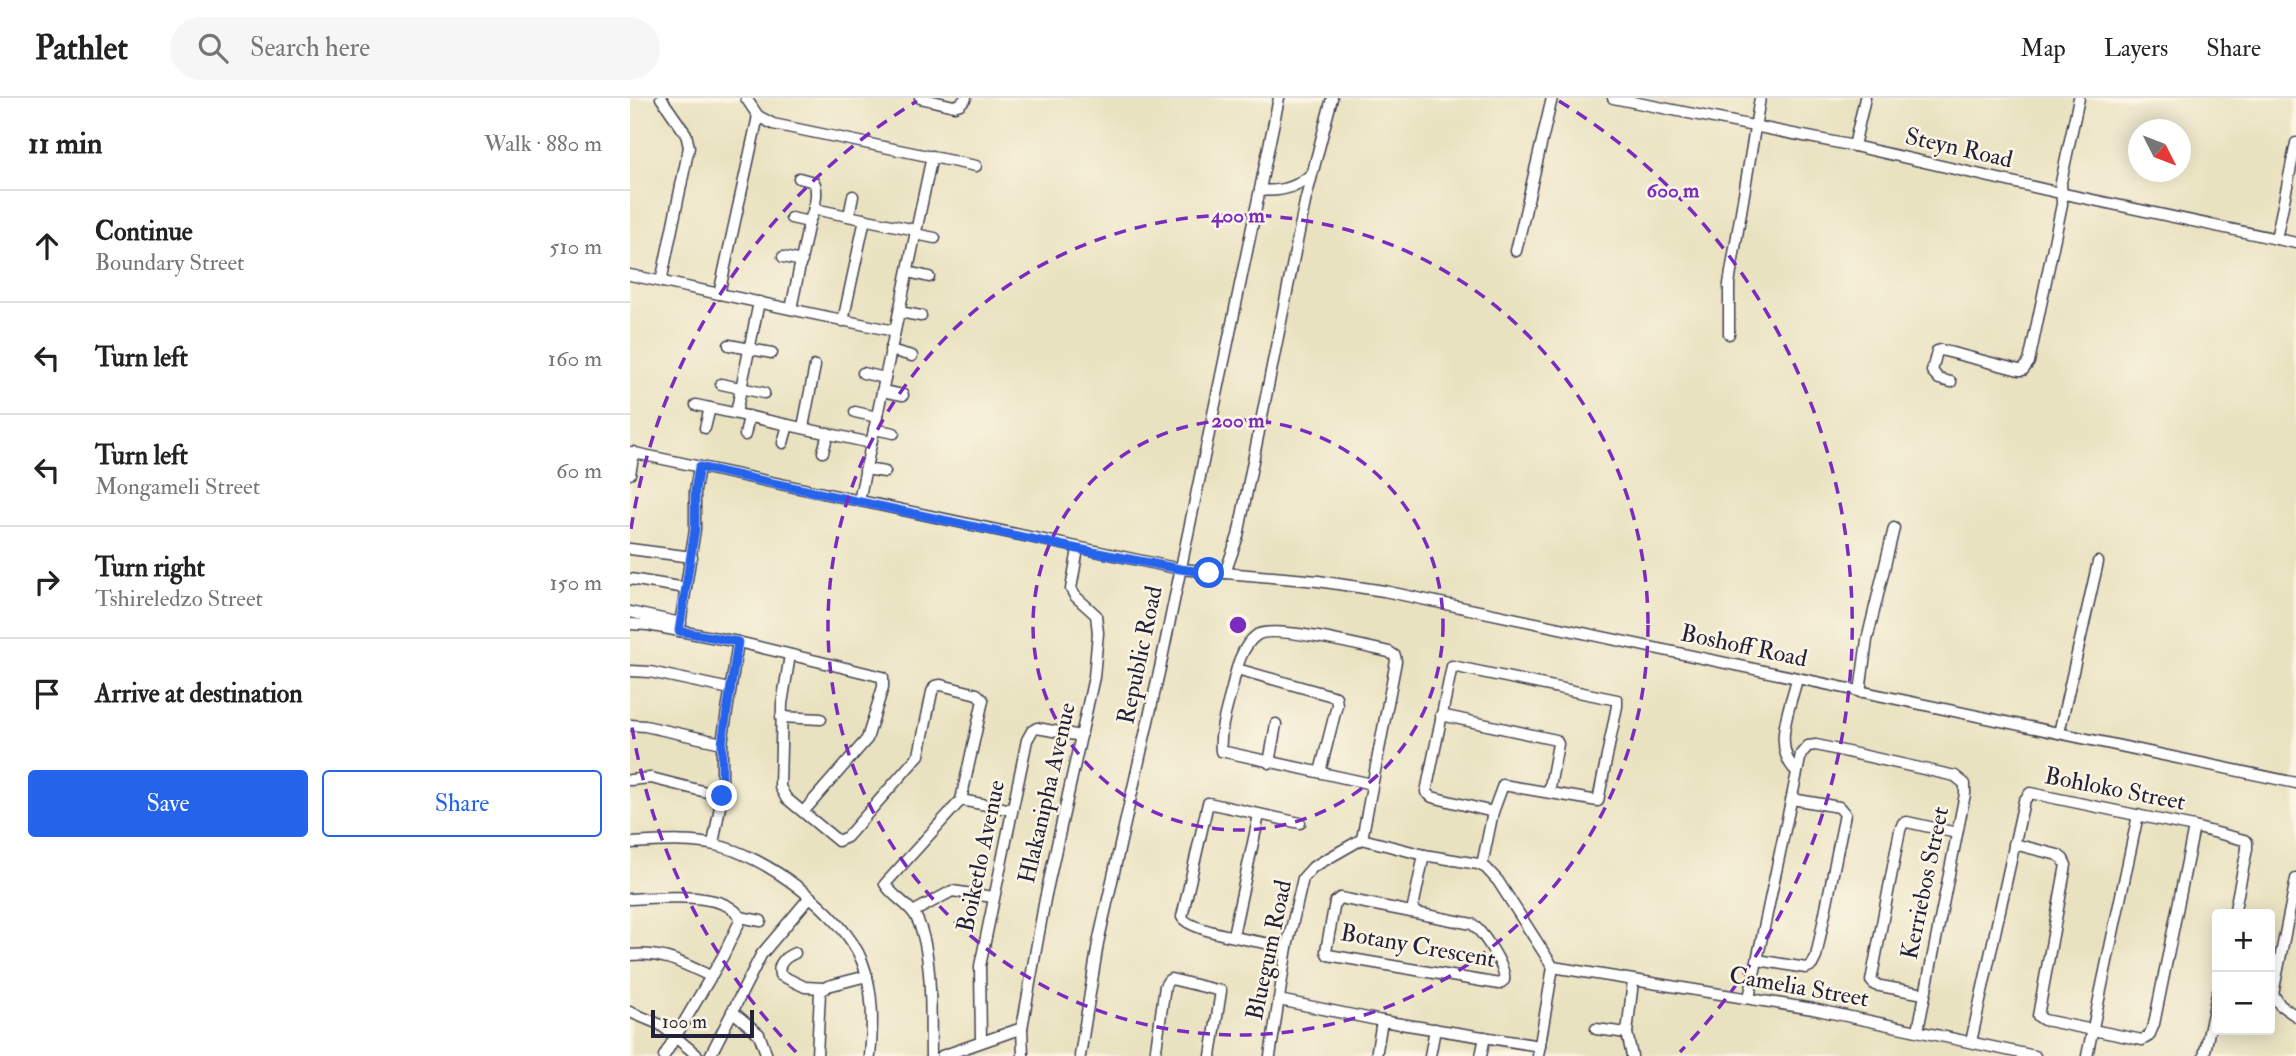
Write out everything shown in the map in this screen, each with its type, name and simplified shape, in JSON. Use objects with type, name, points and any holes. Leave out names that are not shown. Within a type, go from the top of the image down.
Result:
[{"type":"street","points":[[661,98],[686,134],[689,147],[661,282]]},
{"type":"street","points":[[746,98],[758,116],[773,124],[976,166]]},
{"type":"street","points":[[920,98],[954,106],[965,98]]},
{"type":"street","name":"Republic Road","points":[[1080,1056],[1098,943],[1279,98]]},
{"type":"street","points":[[1225,573],[1234,552],[1252,473],[1312,172],[1332,98]]},
{"type":"street","points":[[1516,251],[1552,98]]},
{"type":"street","name":"Steyn Road","points":[[1613,98],[1854,146],[2296,243]]},
{"type":"street","points":[[1729,334],[1729,284],[1760,98]]},
{"type":"street","points":[[1854,146],[1865,98]]},
{"type":"street","points":[[1951,382],[1939,379],[1932,371],[1937,351],[2019,370],[2023,370],[2029,362],[2062,204],[2060,193],[2079,98]]},
{"type":"street","points":[[719,294],[758,116]]},
{"type":"street","points":[[2276,239],[2296,143]]},
{"type":"street","points":[[859,501],[932,156]]},
{"type":"street","points":[[1259,190],[1295,186],[1312,172]]},
{"type":"street","points":[[791,309],[814,209],[816,184],[799,178]]},
{"type":"street","points":[[849,216],[853,196]]},
{"type":"street","points":[[814,209],[935,238]]},
{"type":"street","points":[[792,218],[809,222]]},
{"type":"street","points":[[842,321],[864,219]]},
{"type":"street","points":[[783,257],[802,261]]},
{"type":"street","points":[[908,272],[929,277]]},
{"type":"street","points":[[630,275],[894,331]]},
{"type":"street","points":[[736,413],[759,303]]},
{"type":"street","points":[[898,312],[921,316]]},
{"type":"street","points":[[729,345],[772,353]]},
{"type":"street","points":[[890,350],[912,356]]},
{"type":"street","points":[[803,427],[815,366]]},
{"type":"street","points":[[863,373],[885,378]]},
{"type":"street","points":[[721,384],[764,393]]},
{"type":"street","points":[[882,391],[903,395]]},
{"type":"street","points":[[696,405],[871,443]]},
{"type":"street","points":[[705,428],[710,408]]},
{"type":"street","points":[[855,412],[877,417]]},
{"type":"street","points":[[744,435],[749,416]]},
{"type":"street","points":[[783,443],[788,425]]},
{"type":"street","points":[[874,429],[894,433]]},
{"type":"street","points":[[823,452],[828,433]]},
{"type":"street","points":[[630,474],[632,452]]},
{"type":"street","name":"Boshoff Road","points":[[632,452],[1180,569],[1357,586],[2296,783]]},
{"type":"street","points":[[680,627],[692,557],[695,491],[699,467]]},
{"type":"street","points":[[865,469],[885,472]]},
{"type":"street","points":[[1860,692],[1867,640],[1894,528]]},
{"type":"street","points":[[630,549],[692,557]]},
{"type":"street","name":"Hlakanipha Avenue","points":[[1023,1056],[1022,1028],[1049,877],[1094,677],[1097,618],[1094,611],[1075,596],[1071,589],[1078,549]]},
{"type":"street","points":[[2059,733],[2098,562]]},
{"type":"street","points":[[630,579],[687,587]]},
{"type":"street","points":[[630,612],[738,642],[879,675],[884,679],[867,739],[804,811]]},
{"type":"street","points":[[630,624],[680,627]]},
{"type":"street","points":[[1279,1000],[1382,1021],[1485,1037],[1539,1051],[1553,967],[1498,881],[1482,865],[1424,855],[1362,839],[1372,785],[1395,656],[1390,652],[1294,634],[1269,631],[1260,633],[1249,643],[1237,669],[1222,734],[1222,752],[1372,785]]},
{"type":"street","points":[[713,844],[722,796],[722,743],[738,642]]},
{"type":"street","points":[[790,655],[781,717],[780,788],[783,795],[838,841],[847,837],[918,756],[932,692],[938,685],[977,694],[983,700],[961,800],[886,882],[887,888],[913,912],[922,935],[928,965],[931,1056]]},
{"type":"street","points":[[1482,865],[1499,790],[1504,785],[1598,801],[1617,700],[1453,665],[1427,793],[1434,798],[1493,812]]},
{"type":"street","points":[[1237,669],[1336,698],[1337,705],[1320,772]]},
{"type":"street","points":[[630,671],[649,672],[730,689]]},
{"type":"street","points":[[1749,998],[1797,772],[1787,759],[1782,740],[1797,679]]},
{"type":"street","points":[[1441,715],[1556,740],[1558,744],[1549,792]]},
{"type":"street","points":[[781,717],[821,719]]},
{"type":"street","points":[[1269,763],[1276,724]]},
{"type":"street","points":[[630,725],[722,743]]},
{"type":"street","name":"Boiketlo Avenue","points":[[981,1041],[979,976],[1027,740],[1032,731],[1040,728],[1081,736]]},
{"type":"street","name":"Kerriebos Street","points":[[1797,772],[1805,748],[1816,745],[1960,778],[1966,788],[1918,1030]]},
{"type":"street","points":[[630,780],[651,778],[722,796]]},
{"type":"street","name":"Bohloko Street","points":[[1971,1042],[2024,801],[2032,793],[2194,827],[2247,842],[2235,909]]},
{"type":"street","points":[[1758,960],[1806,968],[1814,963],[1816,957],[1845,814],[1839,807],[1792,799]]},
{"type":"street","points":[[961,800],[1012,810]]},
{"type":"street","points":[[1287,947],[1200,929],[1185,922],[1182,917],[1208,804],[1300,823]]},
{"type":"street","points":[[1233,936],[1259,815]]},
{"type":"street","points":[[2087,1056],[2138,815]]},
{"type":"street","points":[[1924,994],[1875,985],[1871,981],[1901,825],[1905,822],[1957,833]]},
{"type":"street","points":[[2014,844],[2059,855],[2066,865],[2038,1015],[2042,1019],[2143,1040],[2151,1032],[2194,827]]},
{"type":"street","name":"Bluegum Road","points":[[1270,1056],[1287,947],[1305,875],[1313,867],[1362,839]]},
{"type":"street","points":[[630,843],[713,844],[768,866],[810,898],[852,942],[862,960],[872,1005],[870,1056]]},
{"type":"street","name":"Botany Crescent","points":[[1412,912],[1424,855]]},
{"type":"street","points":[[2296,879],[2273,993],[2280,1005],[2296,1016]]},
{"type":"street","points":[[913,912],[952,891],[993,897]]},
{"type":"street","points":[[630,900],[681,896],[700,898],[731,907],[740,917],[761,921]]},
{"type":"street","points":[[710,1056],[761,955],[810,898]]},
{"type":"street","name":"Botany Crescent","points":[[1337,898],[1412,912],[1468,922],[1475,926],[1505,972],[1504,981],[1499,984],[1326,953],[1337,898]]},
{"type":"street","points":[[664,1056],[723,956],[740,917]]},
{"type":"street","points":[[794,953],[782,961],[780,975],[805,987],[823,988],[867,976]]},
{"type":"street","points":[[630,955],[664,956],[710,976]]},
{"type":"street","name":"Camelia Street","points":[[1553,967],[1749,998],[1918,1030],[2035,1056]]},
{"type":"street","points":[[1155,1056],[1166,986],[1170,979],[1221,991],[1211,1056]]},
{"type":"street","points":[[1632,1056],[1627,1033],[1633,981]]},
{"type":"street","points":[[817,1056],[820,995],[823,988]]},
{"type":"street","points":[[732,1011],[756,1031],[767,1056]]},
{"type":"street","points":[[630,1012],[660,1025],[698,1056]]},
{"type":"street","points":[[2204,1056],[2212,1018]]},
{"type":"street","points":[[1376,1056],[1382,1021]]},
{"type":"street","points":[[942,1056],[1022,1028]]},
{"type":"street","points":[[1596,1028],[1627,1033]]},
{"type":"street","points":[[1430,1056],[1435,1029]]},
{"type":"street","points":[[1481,1056],[1485,1037]]},
{"type":"route","points":[[722,796],[722,743],[738,642],[679,631],[692,557],[695,491],[699,467],[1078,549],[1209,573]]}]
